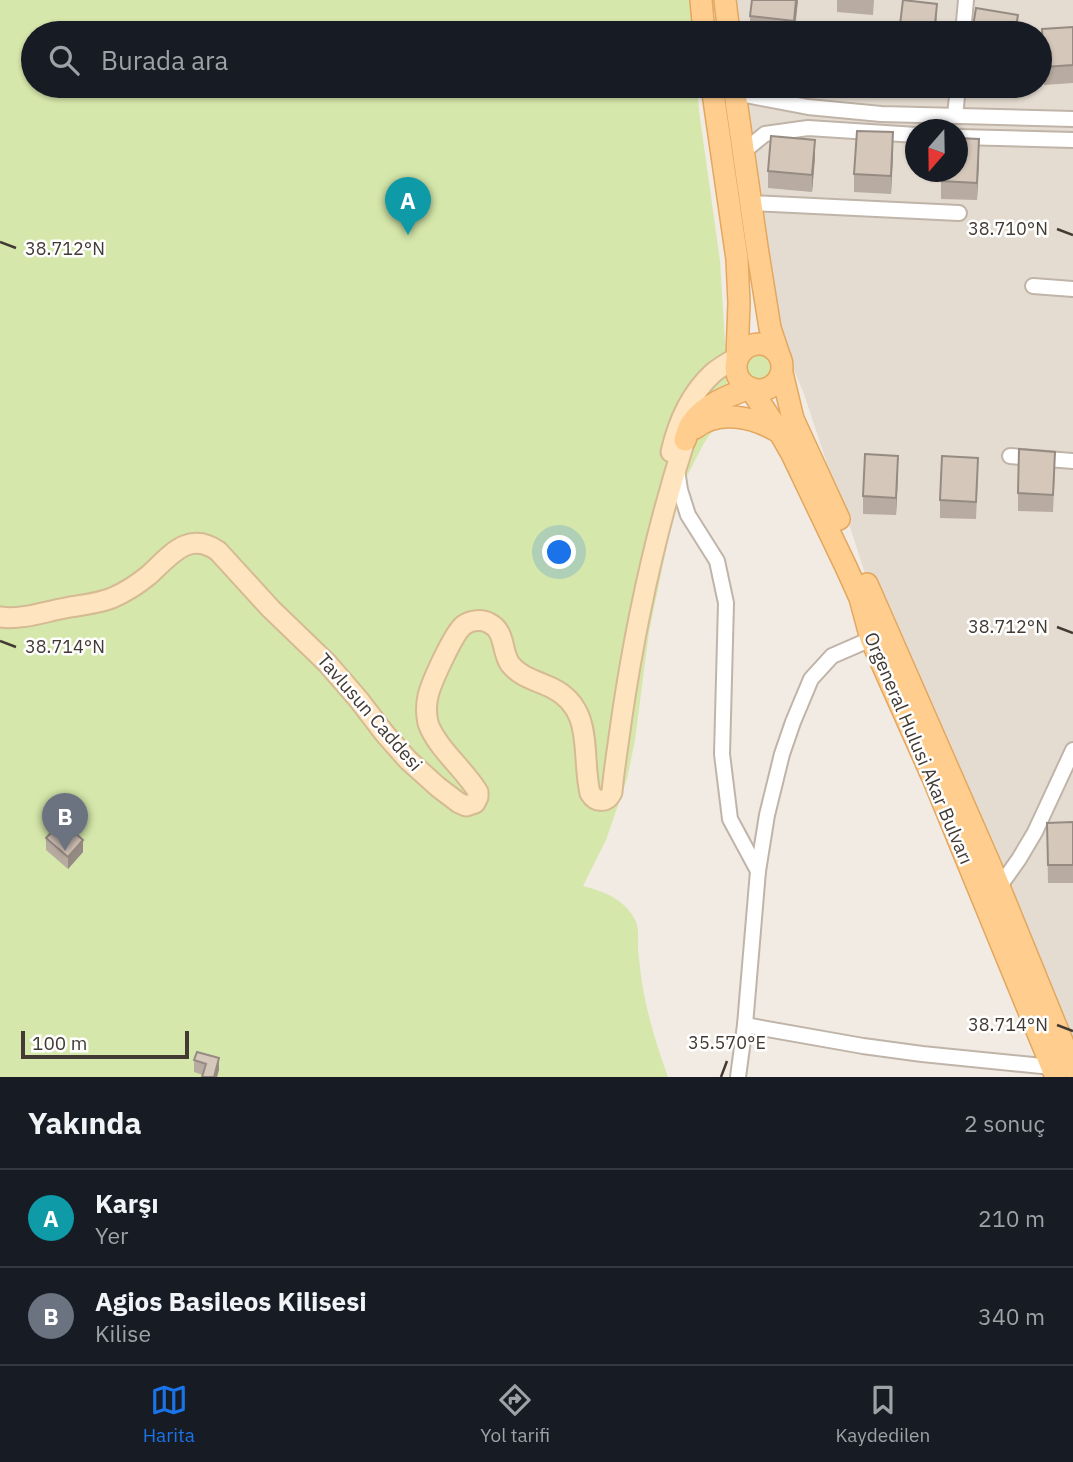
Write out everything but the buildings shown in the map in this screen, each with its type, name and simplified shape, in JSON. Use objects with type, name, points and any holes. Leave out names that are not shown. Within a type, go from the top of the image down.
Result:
[{"type":"main road","points":[[701,0],[703,21]]},
{"type":"main road","points":[[725,0],[728,21]]},
{"type":"main road","points":[[714,98],[737,259],[739,303],[737,357],[737,371],[744,384],[758,390],[773,386],[779,380],[780,364],[774,350],[761,345],[748,347],[737,357]]},
{"type":"main road","name":"Orgeneral Hulusi Akar Bulvarı","points":[[736,98],[771,328],[793,419],[834,506],[999,887],[1060,1071]]},
{"type":"main road","points":[[685,440],[690,425],[697,417],[721,400],[750,388]]},
{"type":"main road","name":"Orgeneral Hulusi Akar Bulvarı","points":[[750,388],[780,433],[818,506],[860,598],[871,639],[1060,1071]]},
{"type":"main road","points":[[685,440],[705,421],[730,417],[757,421],[780,433]]},
{"type":"street","points":[[964,21],[966,0]]},
{"type":"street","points":[[772,98],[808,107],[881,114],[1073,119]]},
{"type":"street","points":[[955,116],[957,98]]},
{"type":"street","points":[[743,152],[765,134],[808,128],[905,134]]},
{"type":"street","points":[[968,137],[1073,139]]},
{"type":"street","points":[[750,203],[959,213]]},
{"type":"street","points":[[1033,286],[1073,289]]},
{"type":"street","name":"Tavlusun Caddesi","points":[[668,495],[671,451],[679,422],[695,393],[715,371],[737,357]]},
{"type":"street","name":"Tavlusun Caddesi","points":[[0,617],[24,617],[103,602],[137,584],[178,549],[191,544],[207,545],[218,551],[271,609],[327,663],[408,760],[466,806],[475,803],[478,792],[432,732],[426,707],[429,692],[453,639],[462,626],[475,621],[485,621],[494,625],[500,633],[507,658],[516,671],[561,693],[574,707],[582,723],[589,789],[594,799],[602,801],[612,792],[627,683],[648,568],[685,440]]},
{"type":"street","points":[[1010,456],[1073,461]]},
{"type":"street","points":[[676,466],[688,515],[717,561],[726,603],[722,754],[730,819],[758,871]]},
{"type":"street","points":[[738,1077],[758,871],[773,787],[808,684],[832,656],[871,639]]},
{"type":"street","points":[[999,887],[1035,832],[1073,750]]},
{"type":"street","points":[[745,1025],[863,1046],[1060,1071]]},
{"type":"shaded area","points":[[729,0],[1073,0],[1073,1069],[924,703],[861,649],[871,592],[793,368],[761,254],[740,98],[1052,98],[1052,21],[732,21]]},
{"type":"green space","points":[[0,0],[690,0],[692,21],[21,21],[21,98],[698,98],[720,261],[730,424],[715,427],[704,443],[686,478],[673,516],[649,632],[635,740],[627,779],[606,840],[583,886],[621,902],[636,922],[646,1002],[668,1077],[0,1077]]},
{"type":"green space","points":[[758,349],[771,354],[776,367],[771,380],[758,385],[745,380],[740,367],[745,354]]},
{"type":"place","name":"Karşı","points":[[408,235]]},
{"type":"place","name":"Agios Basileos Kilisesi","points":[[65,851]]}]
